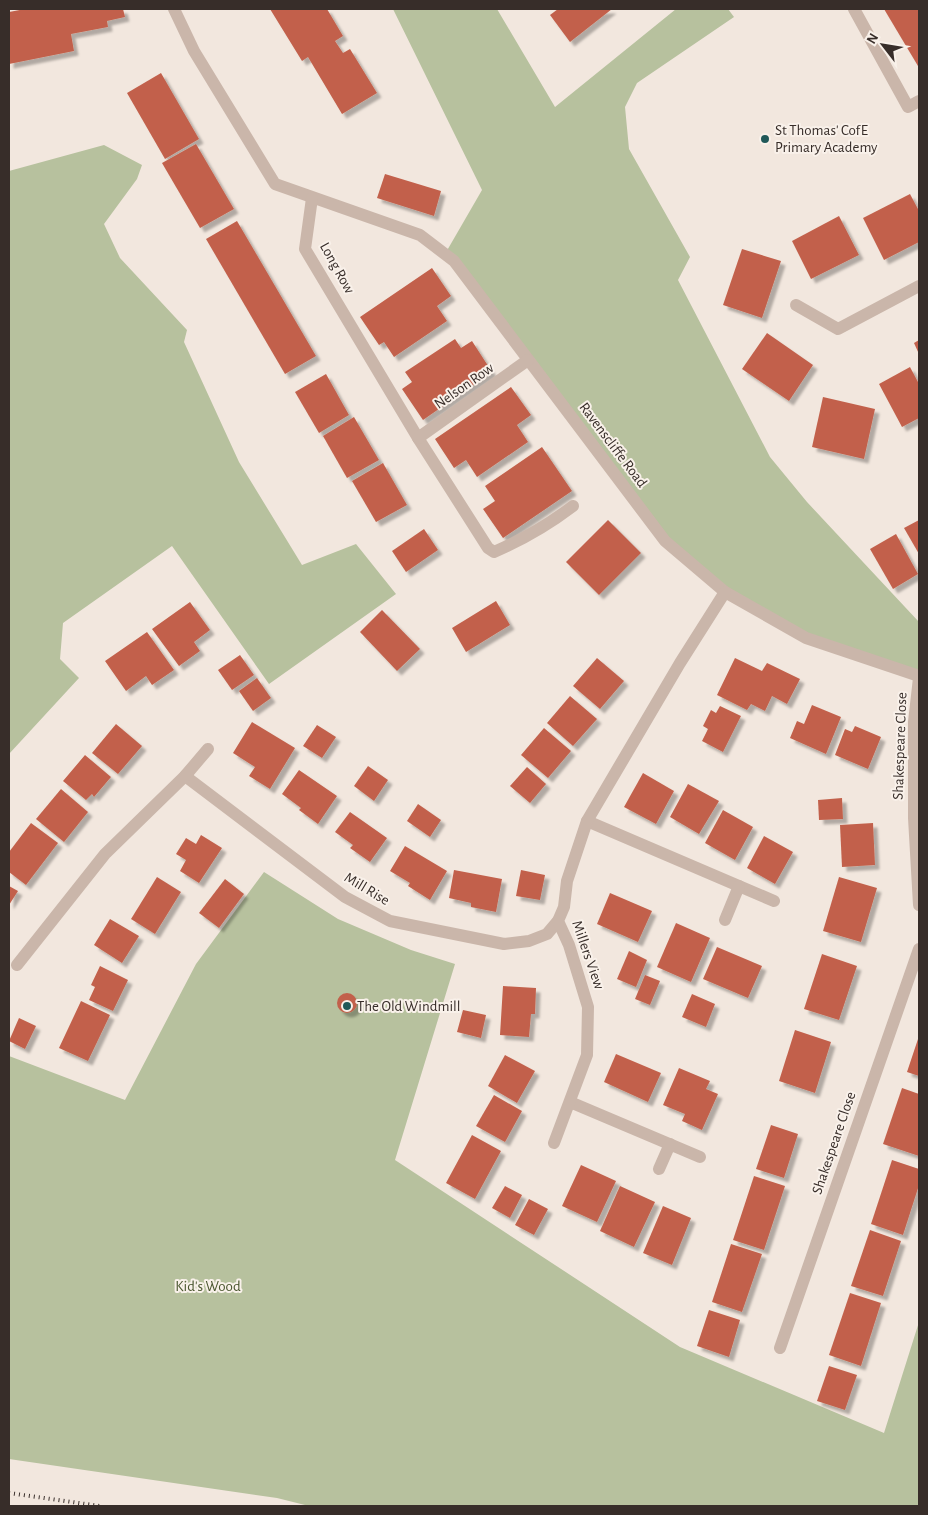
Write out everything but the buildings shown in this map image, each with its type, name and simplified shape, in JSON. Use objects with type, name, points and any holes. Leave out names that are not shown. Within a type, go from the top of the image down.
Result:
[{"type":"street","points":[[174,9],[194,51],[275,184],[312,198]]},
{"type":"street","points":[[854,9],[908,107],[919,101]]},
{"type":"street","name":"Ravenscliffe Road","points":[[312,198],[420,235],[454,261],[665,541],[725,592],[806,638],[919,677]]},
{"type":"street","name":"Long Row","points":[[312,198],[305,248],[418,438],[488,548],[494,552],[509,546],[546,526],[573,506]]},
{"type":"street","points":[[796,304],[838,329],[919,286]]},
{"type":"street","name":"Nelson Row","points":[[418,438],[528,360]]},
{"type":"street","name":"Millers View","points":[[554,1143],[587,1054],[588,1007],[568,945],[558,921],[564,907],[567,880],[587,821],[680,663],[725,592]]},
{"type":"street","name":"Shakespeare Close","points":[[919,677],[914,722],[914,818],[919,905]]},
{"type":"street","points":[[17,965],[105,854],[185,776],[208,749]]},
{"type":"street","name":"Mill Rise","points":[[185,776],[345,897],[390,921],[504,944],[529,941],[547,934],[558,921]]},
{"type":"street","points":[[587,821],[774,901]]},
{"type":"street","points":[[725,920],[739,886]]},
{"type":"street","name":"Shakespeare Close","points":[[780,1348],[919,949]]},
{"type":"street","points":[[570,1102],[700,1157]]},
{"type":"street","points":[[659,1169],[670,1144]]},
{"type":"green space","points":[[393,9],[497,9],[555,107],[676,9],[728,9],[734,17],[637,83],[625,107],[629,149],[690,257],[678,280],[770,457],[807,502],[919,622],[919,674],[806,638],[725,592],[665,541],[445,254],[482,190]]},
{"type":"green space","points":[[104,145],[142,165],[137,179],[104,224],[120,258],[187,330],[184,342],[239,462],[302,565],[356,544],[396,594],[269,684],[172,546],[63,623],[60,659],[79,678],[9,754],[9,171]]},
{"type":"green space","name":"Kid's Wood","points":[[264,872],[338,919],[411,950],[455,964],[395,1160],[680,1347],[884,1433],[919,1322],[919,1506],[309,1506],[277,1498],[9,1459],[9,1056],[125,1100],[196,964]]},
{"type":"railway","points":[[9,1493],[100,1506]]},
{"type":"place","name":"St Thomas' CofE Primary Academy","points":[[765,139]]},
{"type":"place","name":"The Old Windmill","points":[[347,1006]]}]
